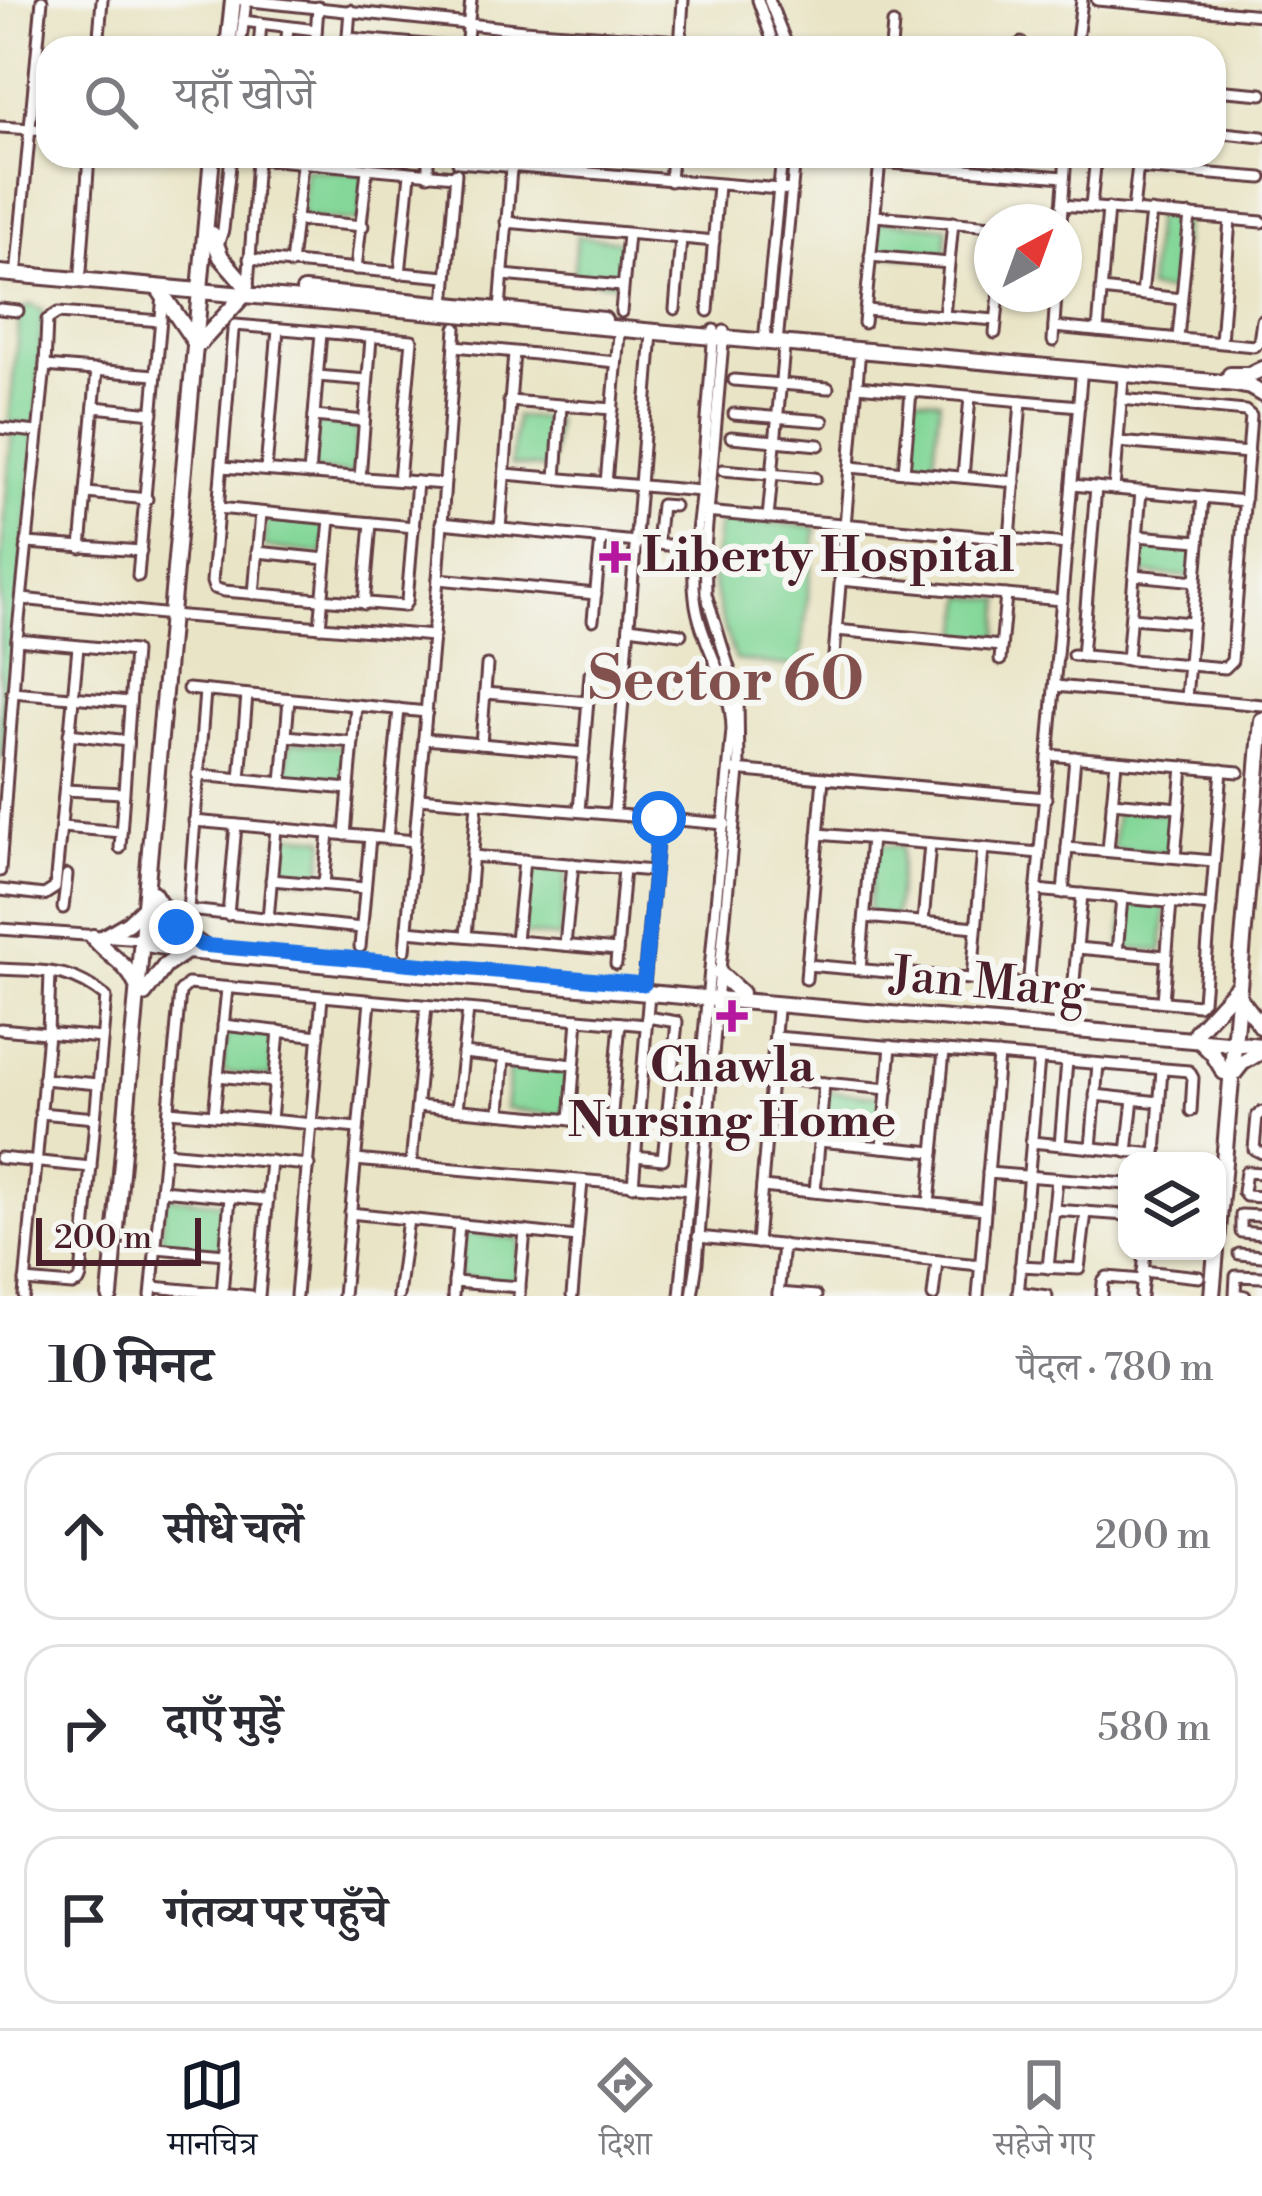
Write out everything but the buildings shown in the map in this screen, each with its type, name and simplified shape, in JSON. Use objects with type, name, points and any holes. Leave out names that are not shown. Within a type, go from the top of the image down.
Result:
[{"type":"main road","points":[[228,36],[237,0]]},
{"type":"main road","points":[[114,1296],[214,168]]},
{"type":"main road","points":[[203,288],[214,242],[215,168]]},
{"type":"main road","points":[[214,242],[246,289],[652,333],[719,335]]},
{"type":"main road","points":[[0,269],[81,271],[203,288]]},
{"type":"main road","points":[[0,269],[160,291],[246,289],[445,304],[1262,387]]},
{"type":"main road","points":[[197,342],[246,289]]},
{"type":"main road","points":[[160,291],[197,342]]},
{"type":"main road","points":[[774,340],[1229,375],[1262,369]]},
{"type":"main road","points":[[1218,1152],[1239,990],[1262,720]]},
{"type":"main road","points":[[141,991],[127,968],[105,952],[97,938],[128,923],[149,900]]},
{"type":"main road","points":[[149,900],[194,948]]},
{"type":"main road","points":[[143,941],[646,989],[741,993],[1232,1036],[1262,1045],[1227,1075]]},
{"type":"main road","points":[[141,991],[165,966],[194,948]]},
{"type":"main road","points":[[719,973],[741,993]]},
{"type":"main road","points":[[1239,990],[1262,1027]]},
{"type":"main road","points":[[1197,1036],[1239,990]]},
{"type":"main road","name":"Jan Marg","points":[[713,994],[1197,1036]]},
{"type":"main road","points":[[1197,1036],[1227,1075],[1221,1152]]},
{"type":"main road","points":[[1210,1296],[1213,1260]]},
{"type":"street","points":[[39,36],[42,0]]},
{"type":"street","points":[[99,36],[102,0]]},
{"type":"street","points":[[241,36],[237,0],[591,36]]},
{"type":"street","points":[[466,36],[471,0]]},
{"type":"street","points":[[681,36],[683,0]]},
{"type":"street","points":[[758,0],[772,36]]},
{"type":"street","points":[[770,0],[784,36]]},
{"type":"street","points":[[1078,36],[1082,0]]},
{"type":"street","points":[[1097,0],[1262,15]]},
{"type":"street","points":[[316,36],[318,7]]},
{"type":"street","points":[[348,36],[350,10]]},
{"type":"street","points":[[243,21],[316,30]]},
{"type":"street","points":[[260,36],[261,23]]},
{"type":"street","points":[[892,36],[893,25]]},
{"type":"street","points":[[287,36],[288,27]]},
{"type":"street","points":[[524,30],[524,36]]},
{"type":"street","points":[[17,266],[36,77]]},
{"type":"street","points":[[1226,91],[1262,94]]},
{"type":"street","points":[[0,127],[36,129]]},
{"type":"street","points":[[1226,133],[1262,136]]},
{"type":"street","points":[[81,271],[88,168]]},
{"type":"street","points":[[214,242],[223,226],[230,168]]},
{"type":"street","points":[[246,289],[256,168]]},
{"type":"street","points":[[291,264],[301,168]]},
{"type":"street","points":[[360,168],[455,176]]},
{"type":"street","points":[[428,168],[428,175]]},
{"type":"street","points":[[445,304],[456,168]]},
{"type":"street","points":[[500,309],[511,168]]},
{"type":"street","points":[[567,168],[786,190]]},
{"type":"street","points":[[670,181],[671,168]]},
{"type":"street","points":[[768,518],[781,384],[774,340],[786,190],[783,168]]},
{"type":"street","points":[[786,190],[794,168]]},
{"type":"street","points":[[864,323],[879,168]]},
{"type":"street","points":[[1014,168],[1064,177]]},
{"type":"street","points":[[1062,204],[1065,168]]},
{"type":"street","points":[[1091,206],[1095,168]]},
{"type":"street","points":[[1133,210],[1137,168]]},
{"type":"street","points":[[1184,168],[1262,178]]},
{"type":"street","points":[[356,269],[368,170]]},
{"type":"street","points":[[400,274],[410,174]]},
{"type":"street","points":[[708,311],[718,185]]},
{"type":"street","points":[[1082,206],[1262,222]]},
{"type":"street","points":[[1098,331],[1108,208]]},
{"type":"street","points":[[1142,295],[1151,212]]},
{"type":"street","points":[[1178,338],[1190,215]]},
{"type":"street","points":[[875,216],[974,224]]},
{"type":"street","points":[[1221,342],[1231,219]]},
{"type":"street","points":[[295,220],[363,226]]},
{"type":"street","points":[[506,222],[714,242]]},
{"type":"street","points":[[944,316],[953,222]]},
{"type":"street","points":[[621,312],[628,234]]},
{"type":"street","points":[[675,309],[681,239]]},
{"type":"street","points":[[870,256],[949,263]]},
{"type":"street","points":[[249,259],[446,277]]},
{"type":"street","points":[[503,275],[622,286]]},
{"type":"street","points":[[1101,290],[1181,299]]},
{"type":"street","points":[[138,576],[160,291]]},
{"type":"street","points":[[0,310],[18,311]]},
{"type":"street","points":[[865,310],[996,320]]},
{"type":"street","points":[[995,333],[997,312]]},
{"type":"street","points":[[1053,341],[1055,312]]},
{"type":"street","points":[[0,871],[3,768],[47,320],[53,314],[161,321]]},
{"type":"street","points":[[1054,327],[1258,345],[1262,320]]},
{"type":"street","points":[[399,480],[412,340],[239,324],[233,328],[212,585],[224,592],[406,604],[417,482]]},
{"type":"street","points":[[405,950],[456,328]]},
{"type":"street","points":[[266,470],[278,329]]},
{"type":"street","points":[[309,474],[321,333]]},
{"type":"street","points":[[614,814],[652,333]]},
{"type":"street","points":[[606,483],[619,334]]},
{"type":"street","points":[[704,512],[701,491],[719,335]]},
{"type":"street","points":[[692,1296],[740,704],[708,604],[701,548],[719,335]]},
{"type":"street","points":[[360,478],[371,338]]},
{"type":"street","points":[[739,346],[774,340],[833,352]]},
{"type":"street","points":[[455,346],[616,362]]},
{"type":"street","points":[[500,529],[514,352]]},
{"type":"street","points":[[834,656],[859,360]]},
{"type":"street","points":[[45,366],[155,375]]},
{"type":"street","points":[[81,548],[98,370]]},
{"type":"street","points":[[317,376],[367,380]]},
{"type":"street","points":[[1027,1000],[1082,378]]},
{"type":"street","points":[[1114,489],[1123,379]]},
{"type":"street","points":[[734,380],[828,388]]},
{"type":"street","points":[[856,386],[1078,406]]},
{"type":"street","points":[[904,472],[911,391]]},
{"type":"street","points":[[963,477],[970,397]]},
{"type":"street","points":[[1096,488],[1077,656],[1231,665],[1252,419],[1245,411],[1121,399]]},
{"type":"street","points":[[509,401],[613,409]]},
{"type":"street","points":[[1010,539],[1022,401]]},
{"type":"street","points":[[556,478],[561,406]]},
{"type":"street","points":[[94,407],[153,412]]},
{"type":"street","points":[[734,414],[823,421]]},
{"type":"street","points":[[314,416],[364,421]]},
{"type":"street","points":[[0,428],[37,432]]},
{"type":"street","points":[[730,437],[819,445]]},
{"type":"street","points":[[1118,442],[1249,453]]},
{"type":"street","points":[[222,466],[444,484]]},
{"type":"street","points":[[850,467],[1015,482]]},
{"type":"street","points":[[723,470],[815,478]]},
{"type":"street","points":[[505,474],[701,491]]},
{"type":"street","points":[[1072,485],[1245,501]]},
{"type":"street","points":[[1127,660],[1141,491]]},
{"type":"street","points":[[87,493],[147,499]]},
{"type":"street","points":[[1186,698],[1203,497]]},
{"type":"street","points":[[657,544],[661,505],[674,506]]},
{"type":"street","points":[[218,508],[414,527]]},
{"type":"street","points":[[704,512],[1067,544]]},
{"type":"street","points":[[254,593],[261,513]]},
{"type":"street","points":[[320,627],[330,519]]},
{"type":"street","points":[[364,604],[371,523]]},
{"type":"street","points":[[441,523],[701,548]]},
{"type":"street","points":[[1138,536],[1199,541]]},
{"type":"street","points":[[593,620],[602,539]]},
{"type":"street","points":[[27,543],[141,551]]},
{"type":"street","points":[[257,552],[326,559]]},
{"type":"street","points":[[1134,575],[1196,581]]},
{"type":"street","points":[[439,579],[596,594]]},
{"type":"street","points":[[840,580],[1062,600]]},
{"type":"street","points":[[1000,660],[1006,595]]},
{"type":"street","points":[[22,599],[434,636]]},
{"type":"street","points":[[1131,618],[1192,623]]},
{"type":"street","points":[[629,627],[681,634]]},
{"type":"street","points":[[836,630],[1001,646]]},
{"type":"street","points":[[17,640],[134,651],[120,848]]},
{"type":"street","points":[[52,892],[78,647]]},
{"type":"street","points":[[481,744],[487,665]]},
{"type":"street","points":[[579,812],[590,674]]},
{"type":"street","points":[[1055,686],[1262,705]]},
{"type":"street","points":[[188,689],[427,712]]},
{"type":"street","points":[[205,691],[186,908],[362,928]]},
{"type":"street","points":[[12,692],[130,703]]},
{"type":"street","points":[[485,693],[588,702]]},
{"type":"street","points":[[240,779],[247,695]]},
{"type":"street","points":[[282,783],[289,699]]},
{"type":"street","points":[[345,835],[356,705]]},
{"type":"street","points":[[387,839],[399,709]]},
{"type":"street","points":[[69,734],[128,741]]},
{"type":"street","points":[[286,736],[353,742]]},
{"type":"street","points":[[424,739],[584,753]]},
{"type":"street","points":[[1049,755],[1238,772]]},
{"type":"street","points":[[1063,893],[1075,757]]},
{"type":"street","points":[[1108,851],[1116,761]]},
{"type":"street","points":[[1175,857],[1183,766]]},
{"type":"street","points":[[734,770],[1046,798]]},
{"type":"street","points":[[1082,895],[1073,997],[1198,1005],[1203,1001],[1222,770]]},
{"type":"street","points":[[198,775],[349,789]]},
{"type":"street","points":[[806,979],[823,778]]},
{"type":"street","points":[[65,790],[123,793]]},
{"type":"street","points":[[419,798],[728,824]]},
{"type":"street","points":[[466,936],[477,802]]},
{"type":"street","points":[[1112,802],[1179,808]]},
{"type":"street","points":[[633,1186],[659,818]]},
{"type":"street","points":[[194,821],[415,841]]},
{"type":"street","points":[[680,1296],[689,1190],[719,973],[728,824]]},
{"type":"street","points":[[228,915],[236,825]]},
{"type":"street","points":[[62,827],[122,832]]},
{"type":"street","points":[[268,919],[276,829]]},
{"type":"street","points":[[324,884],[328,833]]},
{"type":"street","points":[[818,834],[1040,853]]},
{"type":"street","points":[[360,947],[370,837]]},
{"type":"street","points":[[860,970],[871,838]]},
{"type":"street","points":[[923,922],[930,844]]},
{"type":"street","points":[[971,980],[982,848]]},
{"type":"street","points":[[1067,848],[1214,861]]},
{"type":"street","points":[[472,856],[654,871]]},
{"type":"street","points":[[516,941],[524,860]]},
{"type":"street","points":[[565,945],[573,864]]},
{"type":"street","points":[[616,964],[624,868]]},
{"type":"street","points":[[63,908],[67,875]]},
{"type":"street","points":[[271,880],[365,888]]},
{"type":"street","points":[[0,890],[65,894]]},
{"type":"street","points":[[1036,890],[1211,906]]},
{"type":"street","points":[[1117,952],[1122,898]]},
{"type":"street","points":[[1162,1000],[1171,902]]},
{"type":"street","points":[[865,917],[976,927]]},
{"type":"street","points":[[0,929],[143,941]]},
{"type":"street","points":[[407,931],[617,950]]},
{"type":"street","points":[[1077,948],[1166,956]]},
{"type":"street","points":[[807,965],[1028,985]]},
{"type":"street","points":[[0,969],[78,977],[106,997],[79,1282],[26,1282]]},
{"type":"street","points":[[24,1296],[50,973]]},
{"type":"street","points":[[271,1161],[255,1296],[152,1292],[182,988],[188,984],[620,1023],[677,1022],[663,1159],[635,1156]]},
{"type":"street","points":[[214,1115],[226,988]]},
{"type":"street","points":[[296,1296],[322,997]]},
{"type":"street","points":[[343,1296],[370,1001]]},
{"type":"street","points":[[411,1165],[426,1006]]},
{"type":"street","points":[[457,1109],[468,1010]]},
{"type":"street","points":[[757,1243],[777,1010]]},
{"type":"street","points":[[569,1120],[578,1019]]},
{"type":"street","points":[[610,1124],[620,1023]]},
{"type":"street","points":[[223,1025],[319,1036]]},
{"type":"street","points":[[0,1029],[103,1038]]},
{"type":"street","points":[[271,1120],[279,1031]]},
{"type":"street","points":[[775,1037],[1189,1071],[1191,1111]]},
{"type":"street","points":[[882,1147],[891,1046]]},
{"type":"street","points":[[929,1204],[944,1051]]},
{"type":"street","points":[[463,1053],[574,1065]]},
{"type":"street","points":[[978,1296],[998,1055]]},
{"type":"street","points":[[500,1113],[504,1058]]},
{"type":"street","points":[[1039,1059],[1018,1294],[1047,1296]]},
{"type":"street","points":[[1060,1145],[1067,1061]]},
{"type":"street","points":[[1091,1148],[1098,1064]]},
{"type":"street","points":[[1156,1152],[1162,1069]]},
{"type":"street","points":[[218,1076],[274,1082]]},
{"type":"street","points":[[771,1078],[888,1089]]},
{"type":"street","points":[[44,1079],[98,1084]]},
{"type":"street","points":[[814,1192],[824,1083]]},
{"type":"street","points":[[1095,1095],[1159,1102]]},
{"type":"street","points":[[1031,1142],[1127,1152],[1132,1099]]},
{"type":"street","points":[[417,1106],[638,1126]]},
{"type":"street","points":[[170,1111],[358,1128]]},
{"type":"street","points":[[1262,1112],[1254,1149],[1262,1154]]},
{"type":"street","points":[[40,1113],[95,1118]]},
{"type":"street","points":[[818,1141],[934,1152]]},
{"type":"street","points":[[165,1152],[309,1165]]},
{"type":"street","points":[[0,1158],[91,1167]]},
{"type":"street","points":[[355,1160],[533,1182],[582,1181],[702,1191]]},
{"type":"street","points":[[1262,1173],[1246,1172],[1244,1192],[1262,1197]]},
{"type":"street","points":[[988,1173],[1118,1183]]},
{"type":"street","points":[[1048,1268],[1057,1179]]},
{"type":"street","points":[[572,1296],[582,1181]]},
{"type":"street","points":[[762,1187],[985,1209]]},
{"type":"street","points":[[162,1190],[268,1200]]},
{"type":"street","points":[[222,1294],[230,1197]]},
{"type":"street","points":[[1054,1210],[1118,1214]]},
{"type":"street","points":[[1020,1266],[1081,1267],[1086,1212]]},
{"type":"street","points":[[350,1213],[577,1237]]},
{"type":"street","points":[[1262,1216],[1241,1215],[1240,1230],[1262,1234]]},
{"type":"street","points":[[398,1296],[408,1219]]},
{"type":"street","points":[[453,1296],[459,1224]]},
{"type":"street","points":[[454,1282],[519,1291],[525,1231]]},
{"type":"street","points":[[698,1237],[980,1265]]},
{"type":"street","points":[[783,1246],[778,1295],[816,1296]]},
{"type":"street","points":[[156,1248],[225,1254]]},
{"type":"street","points":[[1239,1254],[1262,1256]]},
{"type":"street","points":[[1141,1296],[1144,1260]]},
{"type":"street","points":[[933,1296],[937,1261]]},
{"type":"street","points":[[1102,1296],[1107,1277],[1198,1276]]},
{"type":"street","points":[[1246,1296],[1235,1294],[1237,1276],[1262,1277]]},
{"type":"green space","points":[[305,169],[364,174],[360,222],[301,217]]},
{"type":"green space","points":[[1155,215],[1185,218],[1178,292],[1148,289]]},
{"type":"green space","points":[[877,221],[947,227],[945,261],[875,254]]},
{"type":"green space","points":[[577,236],[623,241],[619,284],[573,279]]},
{"type":"green space","points":[[31,305],[42,310],[37,425],[9,422],[20,310]]},
{"type":"green space","points":[[915,397],[940,400],[933,470],[908,467]]},
{"type":"green space","points":[[516,416],[556,420],[551,469],[511,465]]},
{"type":"green space","points":[[317,423],[357,427],[353,474],[312,470]]},
{"type":"green space","points":[[12,431],[36,433],[0,760],[0,572]]},
{"type":"green space","points":[[267,517],[327,524],[323,554],[264,547]]},
{"type":"green space","points":[[725,520],[816,527],[800,667],[735,660],[713,582],[718,527]]},
{"type":"green space","points":[[1141,540],[1196,545],[1193,577],[1138,573]]},
{"type":"green space","points":[[965,596],[1002,600],[998,641],[960,637]]},
{"type":"green space","points":[[290,742],[349,747],[346,785],[286,780]]},
{"type":"green space","points":[[1116,809],[1175,814],[1172,854],[1113,849]]},
{"type":"green space","points":[[281,834],[325,838],[321,880],[278,876]]},
{"type":"green space","points":[[875,844],[902,847],[895,916],[868,913]]},
{"type":"green space","points":[[529,865],[567,869],[560,938],[522,934]]},
{"type":"green space","points":[[1124,901],[1166,904],[1162,951],[1121,948]]},
{"type":"green space","points":[[227,1031],[275,1036],[271,1077],[223,1072]]},
{"type":"green space","points":[[510,1064],[569,1071],[565,1116],[505,1109]]},
{"type":"green space","points":[[826,1091],[882,1096],[878,1142],[822,1137]]},
{"type":"green space","points":[[165,1197],[226,1203],[221,1251],[161,1244]]},
{"type":"green space","points":[[463,1233],[520,1239],[515,1283],[459,1277]]},
{"type":"place","name":"Liberty Hospital","points":[[615,557]]},
{"type":"place","name":"Chawla Nursing Home","points":[[732,1016]]},
{"type":"district","name":"Sector 60","points":[[726,681]]},
{"type":"route","points":[[176,927],[201,945],[644,984],[659,818]]}]
